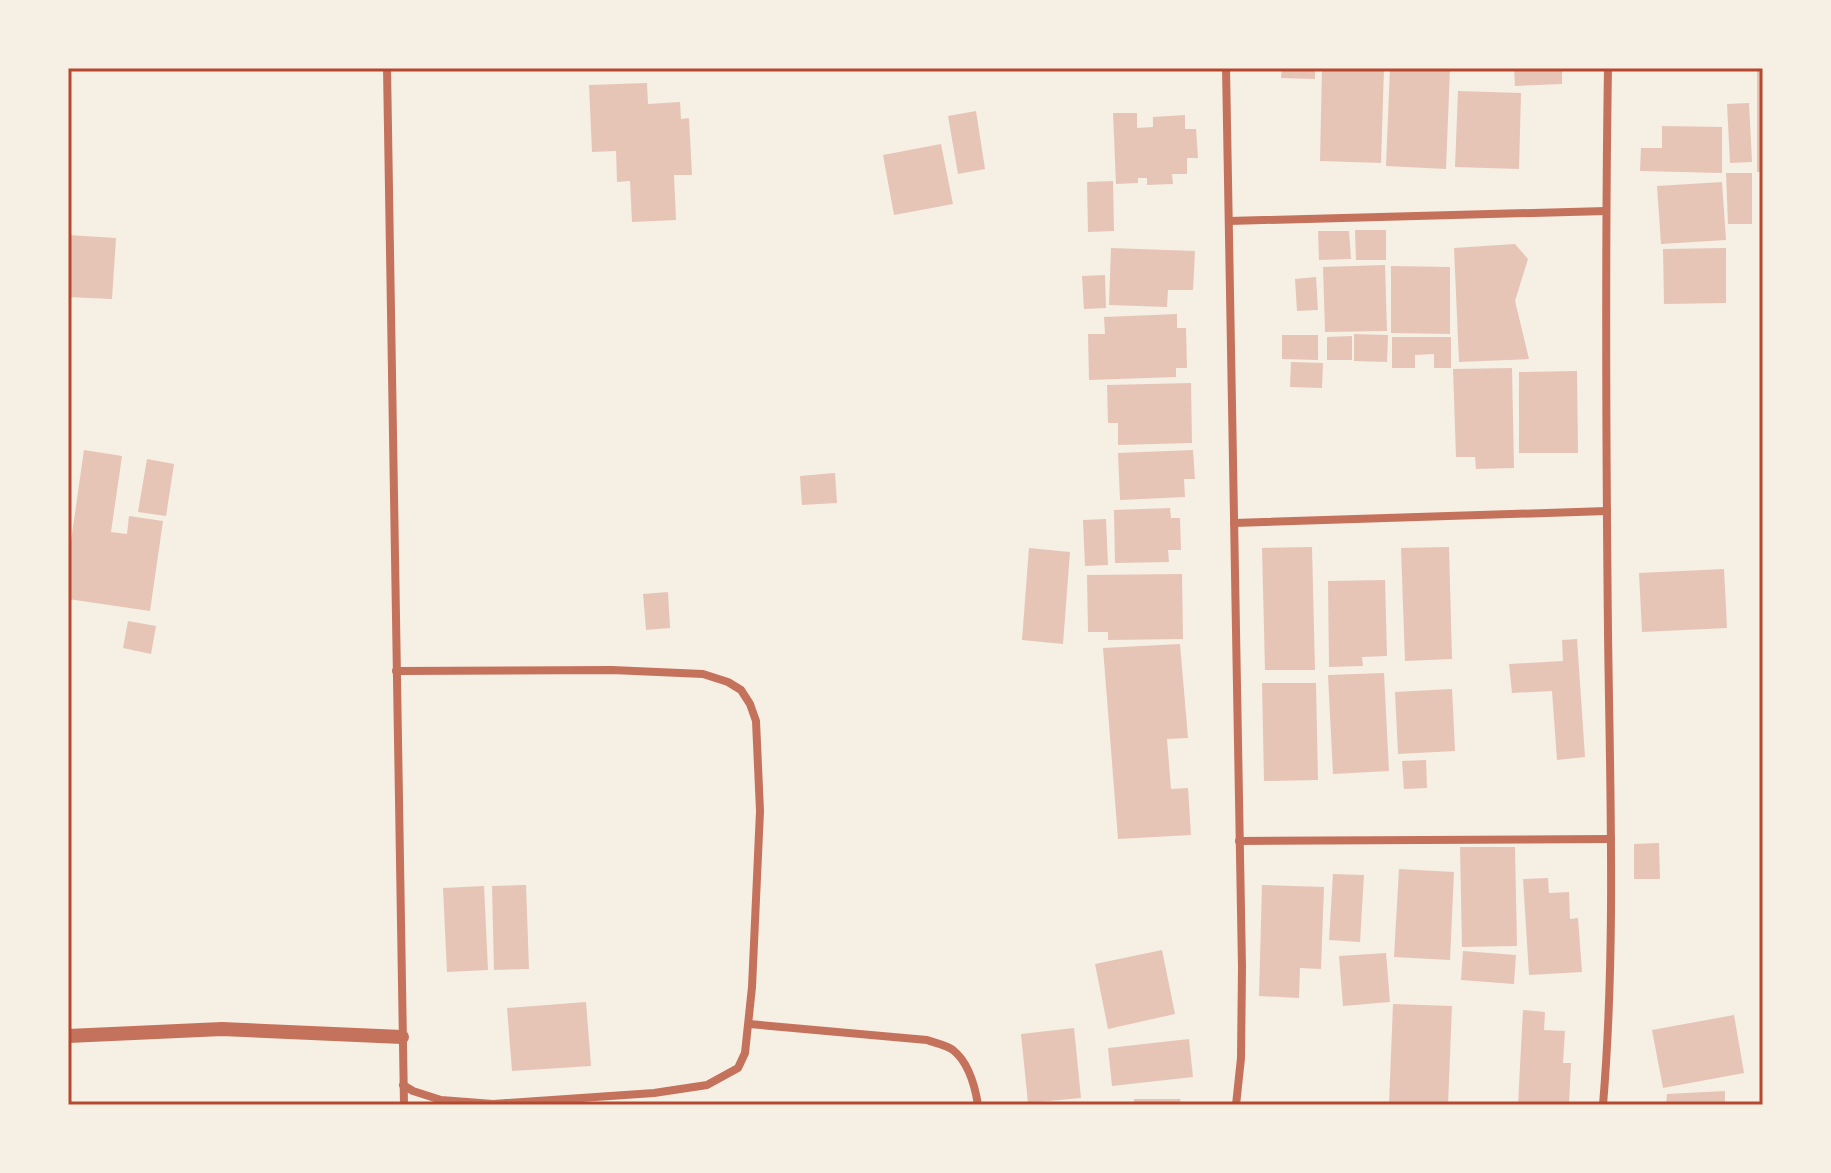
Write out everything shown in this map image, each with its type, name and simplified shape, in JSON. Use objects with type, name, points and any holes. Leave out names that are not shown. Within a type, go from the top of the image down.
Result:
[{"type":"street","points":[[387,68],[404,1105]]},
{"type":"street","points":[[1226,68],[1241,1043],[1236,1105]]},
{"type":"street","points":[[1603,1105],[1610,985],[1611,839],[1607,511],[1608,68]]},
{"type":"street","points":[[1229,221],[1606,211]]},
{"type":"street","points":[[1234,523],[1607,511]]},
{"type":"street","points":[[396,671],[612,670],[703,674],[728,682],[741,690],[756,721],[760,811],[749,1024],[745,1053],[738,1068],[707,1085],[654,1093],[493,1104],[441,1100],[403,1085]]},
{"type":"street","points":[[1239,841],[1611,839]]},
{"type":"street","points":[[749,1024],[927,1040],[952,1050],[967,1068],[978,1105]]},
{"type":"street","points":[[68,1036],[222,1029],[402,1037]]},
{"type":"building","points":[[1282,68],[1315,68],[1315,79],[1281,78]]},
{"type":"building","points":[[1322,68],[1384,68],[1381,163],[1320,161]]},
{"type":"building","points":[[1390,68],[1450,68],[1446,169],[1386,166]]},
{"type":"building","points":[[1514,68],[1562,68],[1562,84],[1515,86]]},
{"type":"building","points":[[1757,68],[1763,68],[1763,172],[1757,172]]},
{"type":"building","points":[[647,83],[648,104],[680,102],[681,119],[689,118],[692,175],[674,175],[676,220],[632,222],[630,181],[617,182],[616,151],[592,152],[589,85]]},
{"type":"building","points":[[1458,91],[1521,93],[1519,169],[1455,167]]},
{"type":"building","points":[[1749,103],[1752,162],[1730,163],[1727,104]]},
{"type":"building","points":[[976,111],[985,169],[958,174],[948,116]]},
{"type":"building","points":[[1113,113],[1137,113],[1137,128],[1153,127],[1153,117],[1185,115],[1185,129],[1196,129],[1198,158],[1187,158],[1187,174],[1172,174],[1173,184],[1147,185],[1147,178],[1138,178],[1138,183],[1116,184]]},
{"type":"building","points":[[1662,126],[1722,127],[1722,173],[1640,171],[1641,148],[1662,148]]},
{"type":"building","points":[[941,144],[953,204],[894,215],[883,155]]},
{"type":"building","points":[[1726,173],[1752,173],[1752,224],[1728,224]]},
{"type":"building","points":[[1113,181],[1114,231],[1088,232],[1087,182]]},
{"type":"building","points":[[1722,182],[1726,240],[1661,244],[1657,186]]},
{"type":"building","points":[[1355,230],[1386,230],[1386,260],[1356,260]]},
{"type":"building","points":[[1318,231],[1349,231],[1351,259],[1319,260]]},
{"type":"building","points":[[68,235],[116,238],[112,299],[68,297]]},
{"type":"building","points":[[1515,244],[1528,259],[1515,301],[1529,359],[1459,362],[1454,248]]},
{"type":"building","points":[[1111,248],[1195,251],[1193,290],[1168,290],[1167,307],[1109,305]]},
{"type":"building","points":[[1726,248],[1726,303],[1664,304],[1663,249]]},
{"type":"building","points":[[1385,265],[1387,331],[1325,332],[1323,267]]},
{"type":"building","points":[[1391,266],[1450,267],[1450,334],[1391,333]]},
{"type":"building","points":[[1105,275],[1106,308],[1084,309],[1082,276]]},
{"type":"building","points":[[1316,277],[1318,310],[1297,311],[1295,279]]},
{"type":"building","points":[[1177,314],[1177,328],[1186,328],[1187,368],[1176,368],[1176,377],[1089,380],[1088,334],[1105,334],[1104,317]]},
{"type":"building","points":[[1354,334],[1388,335],[1387,362],[1354,361]]},
{"type":"building","points":[[1282,335],[1318,335],[1318,360],[1282,359]]},
{"type":"building","points":[[1352,336],[1352,360],[1327,360],[1327,337]]},
{"type":"building","points":[[1392,337],[1451,337],[1451,368],[1434,368],[1434,354],[1415,355],[1415,368],[1392,368]]},
{"type":"building","points":[[1291,362],[1323,363],[1322,388],[1290,387]]},
{"type":"building","points":[[1512,368],[1514,468],[1476,469],[1475,457],[1456,457],[1453,369]]},
{"type":"building","points":[[1577,371],[1578,453],[1519,453],[1519,372]]},
{"type":"building","points":[[1191,383],[1192,443],[1118,445],[1118,423],[1108,423],[1107,385]]},
{"type":"building","points":[[84,450],[122,456],[111,532],[127,534],[129,516],[163,521],[150,611],[68,599],[68,562]]},
{"type":"building","points":[[1193,450],[1195,479],[1184,479],[1185,497],[1120,500],[1118,453]]},
{"type":"building","points":[[147,459],[174,464],[166,516],[138,512]]},
{"type":"building","points":[[835,473],[837,503],[802,505],[800,476]]},
{"type":"building","points":[[1170,508],[1171,518],[1180,518],[1181,550],[1168,550],[1169,562],[1115,563],[1114,510]]},
{"type":"building","points":[[1106,519],[1108,565],[1085,566],[1083,520]]},
{"type":"building","points":[[1312,547],[1315,670],[1265,670],[1262,548]]},
{"type":"building","points":[[1449,547],[1452,659],[1405,661],[1401,548]]},
{"type":"building","points":[[1029,548],[1070,552],[1063,644],[1022,640]]},
{"type":"building","points":[[1724,569],[1727,628],[1642,632],[1639,573]]},
{"type":"building","points":[[1182,574],[1183,639],[1108,640],[1108,632],[1088,632],[1087,575]]},
{"type":"building","points":[[1385,580],[1387,656],[1362,657],[1363,666],[1329,667],[1328,581]]},
{"type":"building","points":[[668,592],[670,628],[646,630],[643,594]]},
{"type":"building","points":[[128,621],[156,626],[151,654],[123,648]]},
{"type":"building","points":[[1577,639],[1585,757],[1557,760],[1552,691],[1512,693],[1509,664],[1563,661],[1562,640]]},
{"type":"building","points":[[1180,644],[1188,738],[1167,739],[1171,789],[1188,788],[1191,835],[1118,839],[1103,648]]},
{"type":"building","points":[[1384,673],[1389,771],[1333,774],[1328,675]]},
{"type":"building","points":[[1262,683],[1316,683],[1318,780],[1264,781]]},
{"type":"building","points":[[1452,689],[1455,751],[1398,754],[1395,692]]},
{"type":"building","points":[[1426,760],[1427,788],[1404,789],[1402,761]]},
{"type":"building","points":[[1659,843],[1660,879],[1634,879],[1634,844]]},
{"type":"building","points":[[1460,847],[1515,847],[1517,946],[1462,947]]},
{"type":"building","points":[[1399,869],[1454,872],[1450,960],[1394,957]]},
{"type":"building","points":[[1333,874],[1364,875],[1360,942],[1329,940]]},
{"type":"building","points":[[1548,878],[1549,893],[1569,892],[1570,919],[1578,918],[1582,972],[1529,975],[1523,879]]},
{"type":"building","points":[[526,885],[529,969],[494,970],[492,886]]},
{"type":"building","points":[[1262,885],[1324,887],[1321,969],[1300,968],[1299,998],[1259,996]]},
{"type":"building","points":[[484,886],[488,970],[447,972],[443,888]]},
{"type":"building","points":[[1162,950],[1175,1014],[1108,1029],[1095,964]]},
{"type":"building","points":[[1463,951],[1516,955],[1514,984],[1461,980]]},
{"type":"building","points":[[1386,953],[1390,1002],[1343,1006],[1339,956]]},
{"type":"building","points":[[586,1002],[591,1066],[512,1071],[507,1008]]},
{"type":"building","points":[[1393,1004],[1452,1006],[1448,1105],[1389,1105]]},
{"type":"building","points":[[1523,1010],[1545,1012],[1544,1030],[1565,1031],[1563,1063],[1571,1063],[1569,1105],[1518,1105]]},
{"type":"building","points":[[1734,1015],[1744,1073],[1663,1088],[1652,1030]]},
{"type":"building","points":[[1074,1028],[1081,1098],[1028,1103],[1021,1034]]},
{"type":"building","points":[[1189,1039],[1193,1077],[1112,1086],[1108,1048]]},
{"type":"building","points":[[1725,1091],[1725,1105],[1666,1105],[1667,1094]]},
{"type":"building","points":[[1134,1099],[1180,1099],[1181,1105],[1134,1105]]}]
